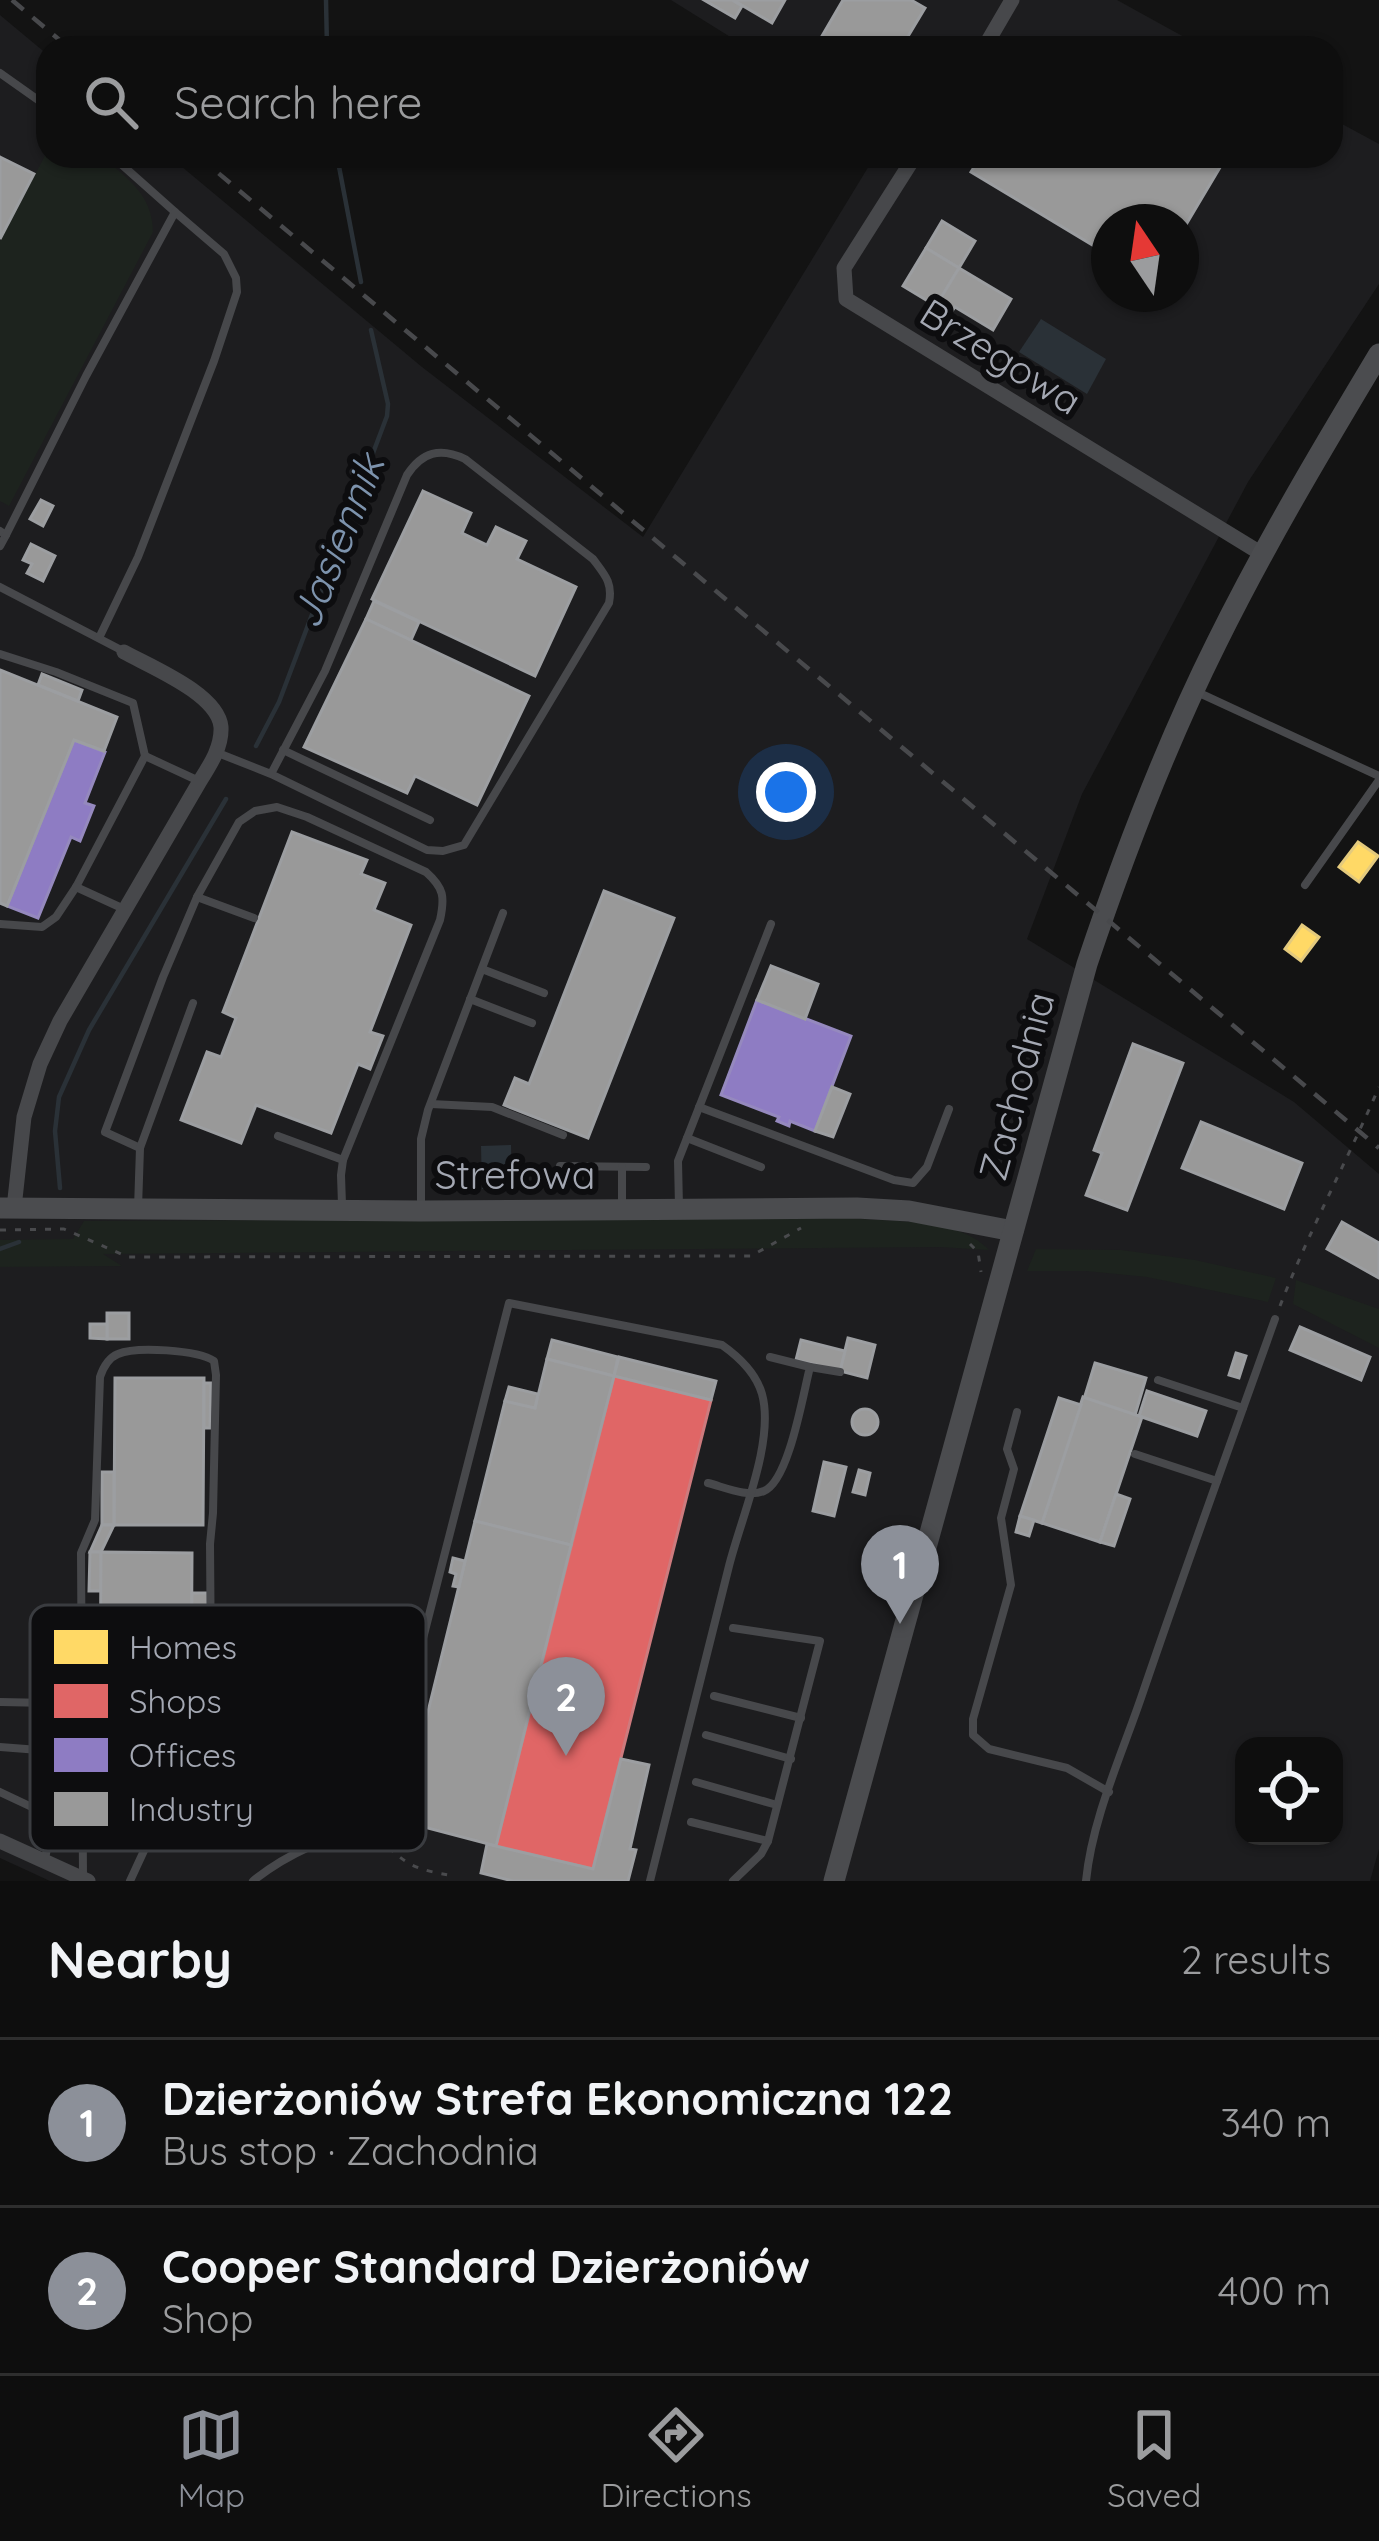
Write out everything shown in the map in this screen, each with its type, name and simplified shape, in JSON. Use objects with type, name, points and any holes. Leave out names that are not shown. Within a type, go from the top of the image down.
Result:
[{"type":"street","points":[[991,36],[1012,0]]},
{"type":"street","name":"Brzegowa","points":[[907,168],[844,268],[846,299],[1262,554]]},
{"type":"street","name":"Zachodnia","points":[[834,1881],[1087,964],[1142,812],[1194,691],[1262,554],[1379,354]]},
{"type":"street","points":[[124,652],[206,698],[221,727],[217,752]]},
{"type":"street","name":"Strefowa","points":[[217,752],[60,1021],[40,1064],[24,1117],[7,1208],[857,1208],[909,1211],[1013,1231]]},
{"type":"street","points":[[0,1841],[86,1880]]},
{"type":"lane","points":[[0,73],[36,98]]},
{"type":"lane","points":[[99,638],[138,557],[237,292],[224,254],[126,168]]},
{"type":"lane","points":[[0,546],[175,212]]},
{"type":"lane","points":[[217,752],[427,850],[464,845],[609,603],[608,578],[592,560],[465,459],[437,451],[426,456],[407,475],[325,671],[271,774]]},
{"type":"lane","points":[[0,587],[124,652]]},
{"type":"lane","points":[[0,654],[133,704],[145,756],[56,916],[42,927],[0,924]]},
{"type":"lane","points":[[1194,691],[1379,778],[1305,885]]},
{"type":"lane","points":[[284,750],[430,820]]},
{"type":"lane","points":[[145,756],[200,781]]},
{"type":"lane","points":[[140,1148],[105,1132],[163,977],[197,897],[239,822],[254,811],[277,807],[426,872],[441,885],[445,897],[440,920],[343,1160],[343,1210]]},
{"type":"lane","points":[[76,887],[124,909]]},
{"type":"lane","points":[[197,897],[254,918]]},
{"type":"lane","points":[[421,1211],[422,1139],[431,1104],[503,914]]},
{"type":"lane","points":[[679,1209],[678,1161],[771,924]]},
{"type":"lane","points":[[482,969],[544,993]]},
{"type":"lane","points":[[470,1000],[532,1024]]},
{"type":"lane","points":[[138,1209],[140,1148],[193,1003]]},
{"type":"lane","points":[[431,1104],[492,1107],[563,1135]]},
{"type":"lane","points":[[699,1107],[913,1183],[927,1167],[949,1109]]},
{"type":"lane","points":[[278,1136],[343,1160]]},
{"type":"lane","points":[[687,1138],[760,1167]]},
{"type":"lane","points":[[560,1166],[646,1167]]},
{"type":"lane","points":[[622,1167],[622,1210]]},
{"type":"lane","points":[[426,1633],[508,1303],[706,1341],[737,1356],[762,1394],[764,1442],[650,1881]]},
{"type":"lane","points":[[1086,1881],[1109,1792],[1275,1319]]},
{"type":"lane","points":[[82,1605],[81,1553],[95,1520],[100,1376],[118,1354],[150,1351],[203,1353],[214,1360],[210,1605]]},
{"type":"lane","points":[[770,1357],[840,1372]]},
{"type":"lane","points":[[708,1483],[749,1493],[764,1492],[776,1483],[810,1367]]},
{"type":"lane","points":[[1158,1380],[1243,1408]]},
{"type":"lane","points":[[1017,1412],[1007,1449],[1014,1469],[1001,1518],[1011,1585],[973,1719],[973,1735],[989,1748],[1066,1768],[1109,1792]]},
{"type":"lane","points":[[1135,1454],[1216,1481]]},
{"type":"lane","points":[[733,1628],[820,1642],[768,1840],[761,1854],[733,1881]]},
{"type":"lane","points":[[714,1696],[801,1718]]},
{"type":"lane","points":[[0,1702],[30,1703]]},
{"type":"lane","points":[[706,1735],[791,1759]]},
{"type":"lane","points":[[0,1747],[30,1749]]},
{"type":"lane","points":[[696,1783],[777,1805]]},
{"type":"lane","points":[[0,1792],[30,1806]]},
{"type":"lane","points":[[691,1822],[768,1840]]},
{"type":"lane","points":[[44,1862],[46,1851]]},
{"type":"lane","points":[[130,1881],[144,1851]]},
{"type":"lane","points":[[253,1881],[298,1851]]},
{"type":"path","points":[[1275,1319],[1303,1246],[1379,1088]]},
{"type":"path","points":[[0,1230],[64,1229],[128,1257],[751,1256],[805,1225]]},
{"type":"path","points":[[968,1243],[981,1260],[980,1279]]},
{"type":"path","points":[[392,1851],[416,1870],[455,1876]]},
{"type":"shaded area","points":[[671,0],[1117,0],[1182,36],[729,36]]},
{"type":"shaded area","points":[[0,15],[36,45],[36,168],[183,168],[422,367],[643,537],[868,168],[1343,168],[1343,124],[1379,144],[1379,284],[1248,482],[1082,794],[1027,939],[1294,1102],[1379,1174],[1379,1849],[1370,1881],[50,1881],[0,1858]]},
{"type":"shaded area","points":[[39,168],[115,168],[143,197],[152,219],[153,232],[9,506],[0,501],[0,241]]},
{"type":"shaded area","points":[[1041,319],[1106,359],[1087,394],[1019,352]]},
{"type":"shaded area","points":[[511,1145],[512,1189],[482,1189],[481,1146]]},
{"type":"shaded area","points":[[849,1218],[943,1227],[989,1250],[103,1254],[122,1266],[0,1267],[0,1240],[73,1239],[84,1221]]},
{"type":"shaded area","points":[[1036,1249],[1121,1250],[1276,1278],[1268,1302],[1147,1277],[1027,1271]]},
{"type":"shaded area","points":[[1296,1280],[1379,1309],[1379,1348],[1293,1304]]},
{"type":"building: Homes","points":[[1358,842],[1378,856],[1359,882],[1339,867]]},
{"type":"building: Homes","points":[[1302,925],[1319,937],[1301,961],[1285,949]]},
{"type":"building: Shops","points":[[614,1376],[711,1400],[593,1869],[496,1846]]},
{"type":"building: Offices","points":[[74,740],[105,752],[85,803],[94,806],[80,841],[71,837],[38,918],[7,906]]},
{"type":"building: Offices","points":[[757,1000],[851,1036],[815,1131],[790,1121],[789,1126],[777,1121],[779,1117],[721,1095]]},
{"type":"building: Industry","points":[[704,0],[732,0],[742,6],[735,18]]},
{"type":"building: Industry","points":[[733,0],[785,0],[772,23]]},
{"type":"building: Industry","points":[[843,0],[911,0],[925,8],[908,36],[822,36]]},
{"type":"building: Industry","points":[[0,157],[34,174],[0,239]]},
{"type":"building: Industry","points":[[974,168],[1220,168],[1198,204],[1091,204],[1091,244],[971,172]]},
{"type":"building: Industry","points":[[942,221],[975,241],[959,268],[926,248]]},
{"type":"building: Industry","points":[[926,248],[959,268],[936,306],[903,286]]},
{"type":"building: Industry","points":[[959,268],[1011,299],[993,330],[955,307],[950,314],[936,306]]},
{"type":"building: Industry","points":[[423,491],[471,513],[462,533],[487,545],[496,527],[526,541],[517,559],[576,587],[535,676],[372,599]]},
{"type":"building: Industry","points":[[41,500],[53,506],[43,526],[30,519]]},
{"type":"building: Industry","points":[[31,544],[55,556],[43,581],[27,573],[32,564],[23,560]]},
{"type":"building: Industry","points":[[374,601],[419,622],[411,640],[366,619]]},
{"type":"building: Industry","points":[[366,619],[529,696],[477,805],[415,776],[407,793],[304,747]]},
{"type":"building: Industry","points":[[0,670],[117,717],[104,751],[74,740],[7,906],[0,903]]},
{"type":"building: Industry","points":[[42,674],[82,690],[78,701],[38,685]]},
{"type":"building: Industry","points":[[292,832],[367,860],[361,874],[385,883],[374,910],[411,925],[370,1032],[383,1036],[370,1069],[358,1064],[331,1133],[256,1105],[241,1143],[181,1120],[207,1052],[221,1057],[236,1018],[223,1012]]},
{"type":"building: Industry","points":[[604,891],[674,918],[588,1138],[504,1105],[515,1078],[529,1084]]},
{"type":"building: Industry","points":[[771,966],[818,984],[805,1019],[757,1000]]},
{"type":"building: Industry","points":[[1133,1044],[1183,1063],[1127,1210],[1086,1195],[1102,1153],[1094,1150]]},
{"type":"building: Industry","points":[[832,1087],[850,1094],[833,1137],[815,1131]]},
{"type":"building: Industry","points":[[1201,1122],[1302,1163],[1284,1209],[1182,1168]]},
{"type":"building: Industry","points":[[1342,1222],[1379,1243],[1379,1278],[1327,1249]]},
{"type":"building: Industry","points":[[107,1313],[129,1313],[129,1339],[107,1339]]},
{"type":"building: Industry","points":[[90,1324],[107,1324],[107,1339],[90,1338]]},
{"type":"building: Industry","points":[[1300,1327],[1370,1357],[1361,1380],[1290,1350]]},
{"type":"building: Industry","points":[[848,1338],[875,1345],[867,1378],[840,1371]]},
{"type":"building: Industry","points":[[552,1340],[618,1357],[614,1376],[547,1359]]},
{"type":"building: Industry","points":[[801,1340],[845,1351],[840,1371],[796,1360]]},
{"type":"building: Industry","points":[[1236,1353],[1246,1356],[1239,1378],[1229,1375]]},
{"type":"building: Industry","points":[[619,1357],[716,1381],[711,1400],[614,1376]]},
{"type":"building: Industry","points":[[547,1359],[614,1376],[571,1545],[475,1521],[505,1401],[535,1408]]},
{"type":"building: Industry","points":[[1095,1363],[1146,1378],[1135,1415],[1084,1399]]},
{"type":"building: Industry","points":[[115,1378],[204,1378],[203,1525],[114,1525]]},
{"type":"building: Industry","points":[[204,1383],[211,1383],[210,1428],[204,1428]]},
{"type":"building: Industry","points":[[509,1387],[538,1394],[535,1408],[505,1401]]},
{"type":"building: Industry","points":[[1147,1391],[1206,1411],[1197,1436],[1139,1416]]},
{"type":"building: Industry","points":[[1083,1397],[1142,1417],[1100,1542],[1042,1523]]},
{"type":"building: Industry","points":[[1059,1398],[1081,1405],[1042,1523],[1020,1516]]},
{"type":"building: Industry","points":[[865,1409],[878,1422],[865,1435],[852,1422]]},
{"type":"building: Industry","points":[[824,1462],[846,1467],[834,1516],[813,1511]]},
{"type":"building: Industry","points":[[859,1470],[870,1473],[865,1495],[853,1492]]},
{"type":"building: Industry","points":[[102,1472],[114,1472],[114,1525],[102,1525]]},
{"type":"building: Industry","points":[[1116,1494],[1130,1499],[1114,1546],[1100,1542]]},
{"type":"building: Industry","points":[[1020,1516],[1034,1520],[1029,1536],[1016,1532]]},
{"type":"building: Industry","points":[[475,1521],[571,1545],[496,1846],[426,1828],[426,1720]]},
{"type":"building: Industry","points":[[102,1525],[114,1525],[101,1552],[90,1552]]},
{"type":"building: Industry","points":[[90,1552],[101,1552],[101,1591],[89,1591]]},
{"type":"building: Industry","points":[[101,1552],[192,1553],[192,1605],[101,1605]]},
{"type":"building: Industry","points":[[453,1558],[465,1561],[459,1587],[453,1586],[456,1574],[450,1572]]},
{"type":"building: Industry","points":[[192,1593],[208,1593],[208,1605],[192,1605]]},
{"type":"building: Industry","points":[[621,1759],[649,1765],[630,1849],[636,1850],[628,1881],[513,1881],[481,1873],[487,1844],[593,1869]]},
{"type":"waterway","name":"Jasiennik","points":[[326,0],[327,36]]},
{"type":"waterway","name":"Jasiennik","points":[[339,168],[361,282]]},
{"type":"waterway","name":"Jasiennik","points":[[256,746],[279,702],[387,416],[371,330]]},
{"type":"waterway","name":"Jasiennik","points":[[60,1188],[55,1131],[59,1097],[89,1030],[226,799]]},
{"type":"waterway","name":"Jasiennik","points":[[0,1249],[19,1242]]},
{"type":"railway","points":[[12,0],[55,36]]},
{"type":"railway","points":[[212,168],[1379,1148]]},
{"type":"place","name":"Dzierżoniów Strefa Ekonomiczna 122","points":[[900,1624]]},
{"type":"place","name":"Cooper Standard Dzierżoniów","points":[[566,1756]]}]
